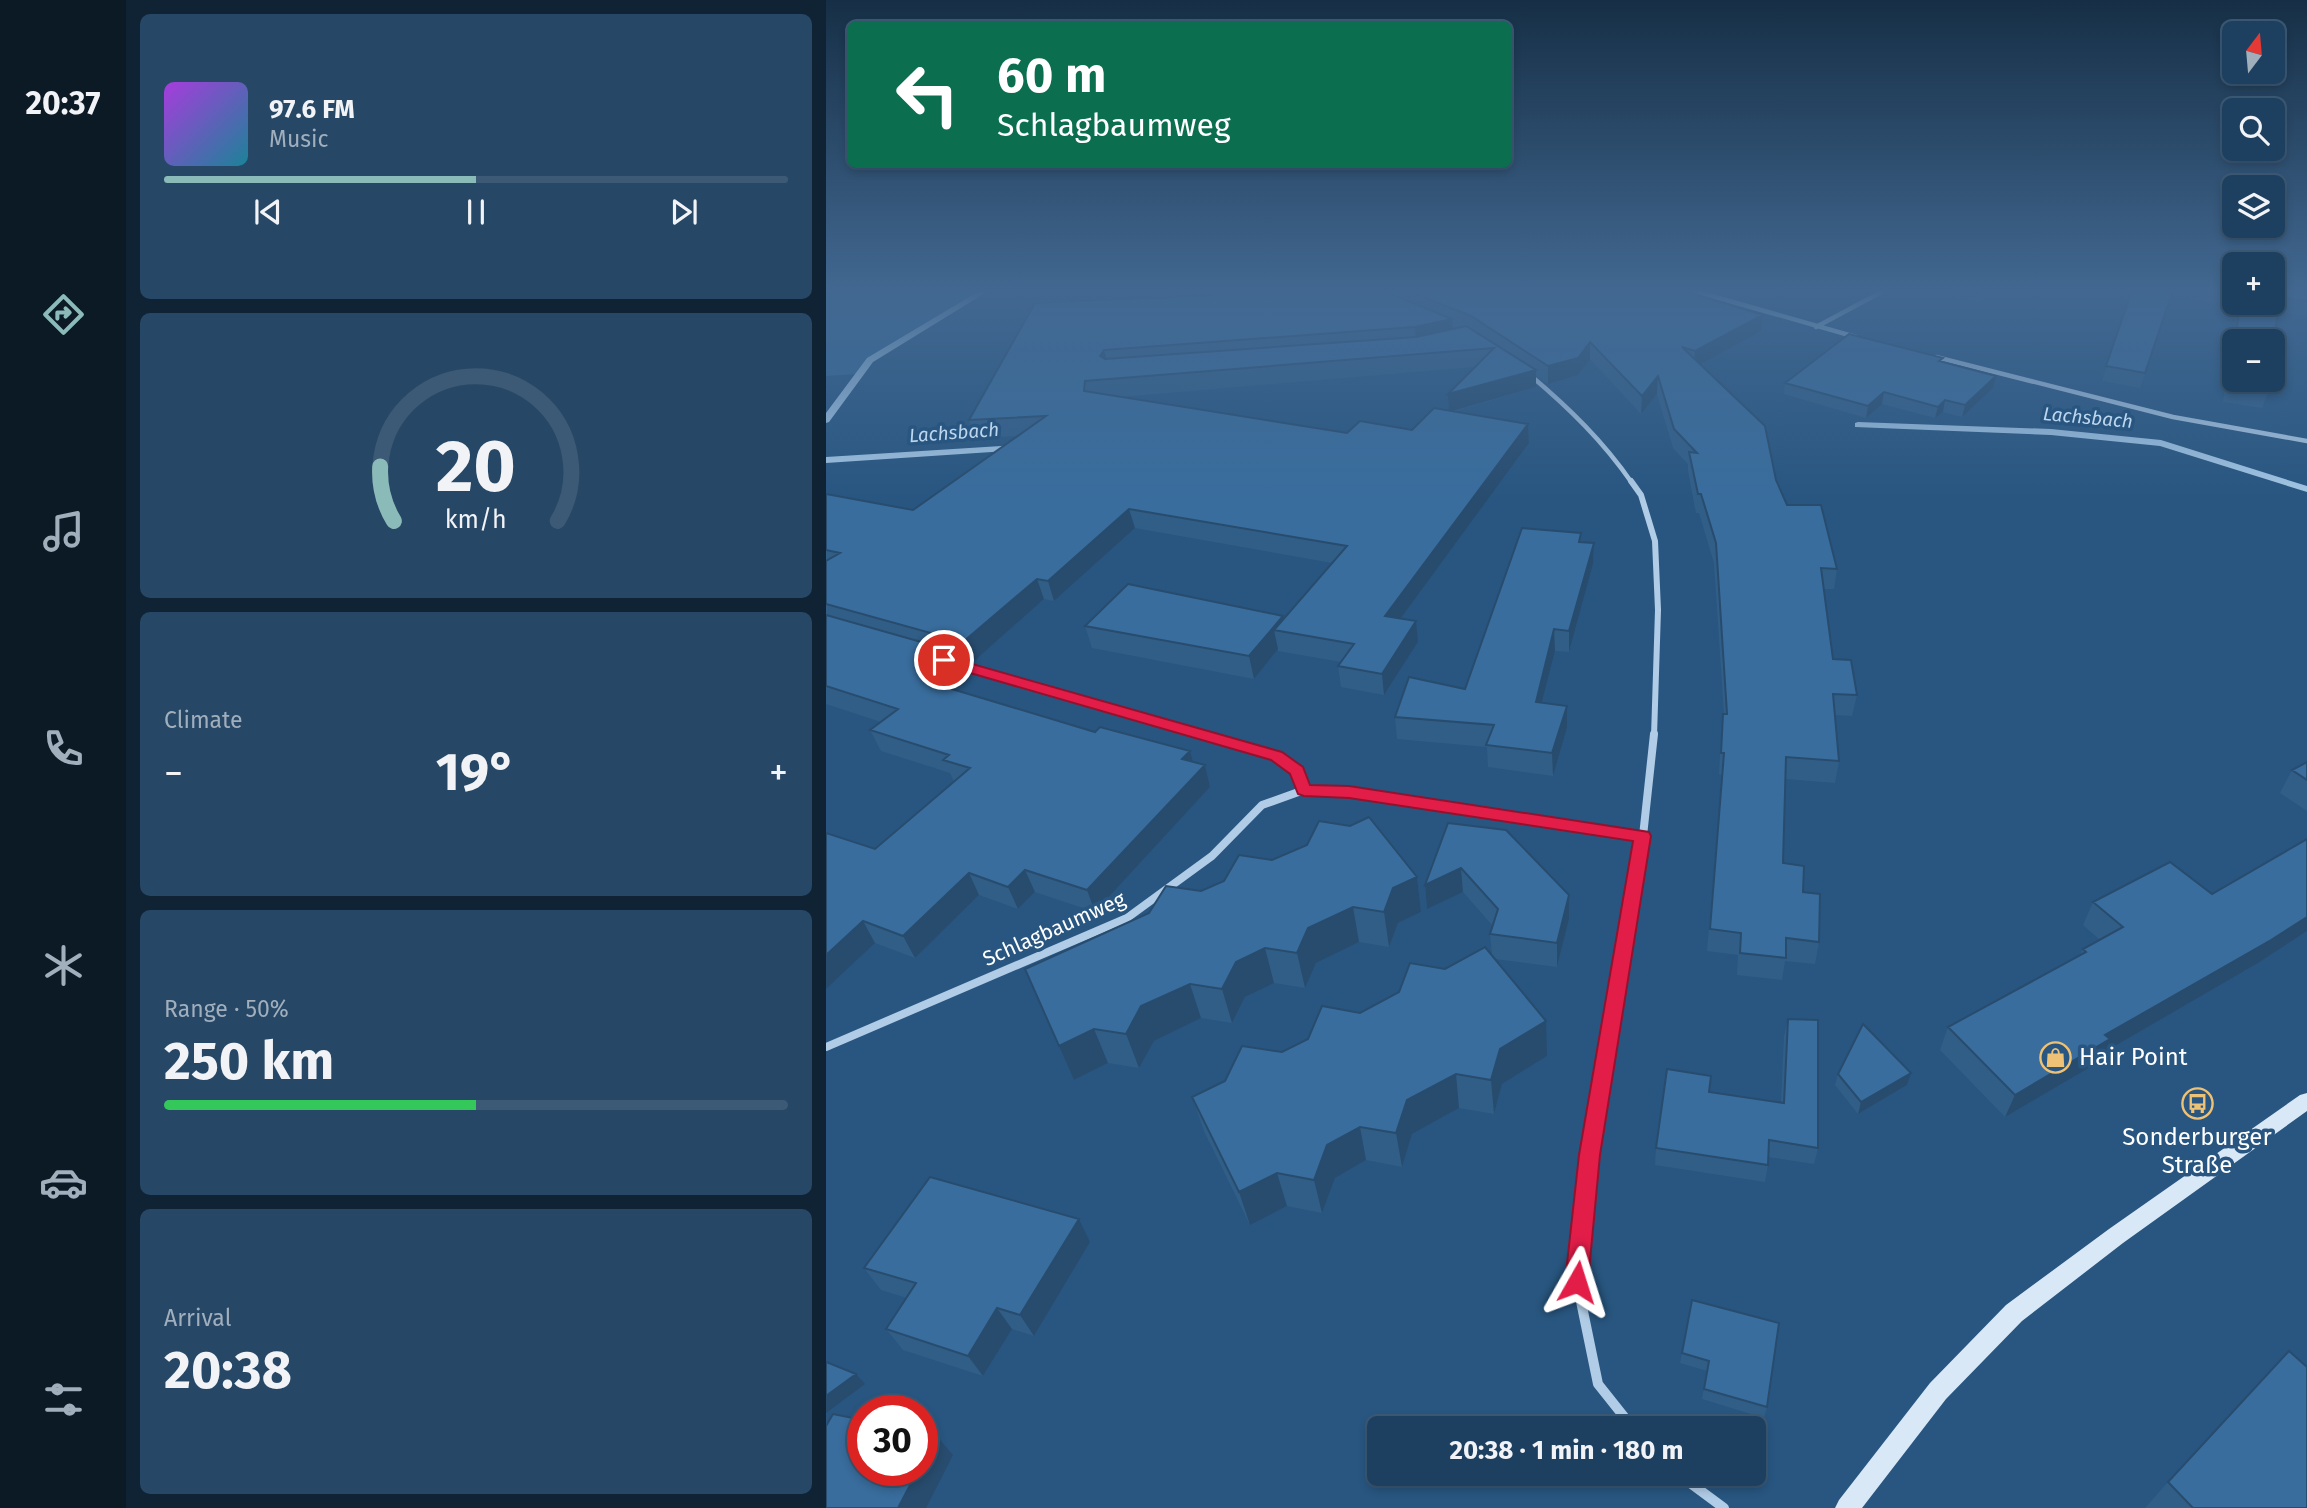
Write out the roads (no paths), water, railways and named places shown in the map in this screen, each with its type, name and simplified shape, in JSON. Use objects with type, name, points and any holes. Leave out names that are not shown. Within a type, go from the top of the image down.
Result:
[{"type":"street","points":[[1947,360],[2173,417],[2307,441]]},
{"type":"street","points":[[1527,372],[1566,405],[1607,447],[1641,495],[1655,541],[1658,610],[1655,724],[1643,836],[1590,1155],[1577,1282],[1598,1384],[1623,1416]]},
{"type":"street","points":[[941,659],[1276,756],[1297,771],[1304,790]]},
{"type":"street","name":"Schlagbaumweg","points":[[826,1047],[1127,918],[1212,856],[1262,805],[1304,790],[1349,792],[1643,836]]},
{"type":"street","points":[[1847,1508],[1938,1391],[2014,1313],[2116,1236],[2307,1101]]},
{"type":"street","points":[[1694,1486],[1724,1508]]},
{"type":"waterway","name":"Lachsbach","points":[[826,420],[870,360]]},
{"type":"waterway","name":"Lachsbach","points":[[1858,425],[2051,432],[2161,443],[2307,489]]},
{"type":"waterway","name":"Lachsbach","points":[[826,460],[1017,448]]},
{"type":"place","name":"Hair Point","points":[[2056,1057]]},
{"type":"place","name":"Sonderburger Straße","points":[[2197,1103]]}]
